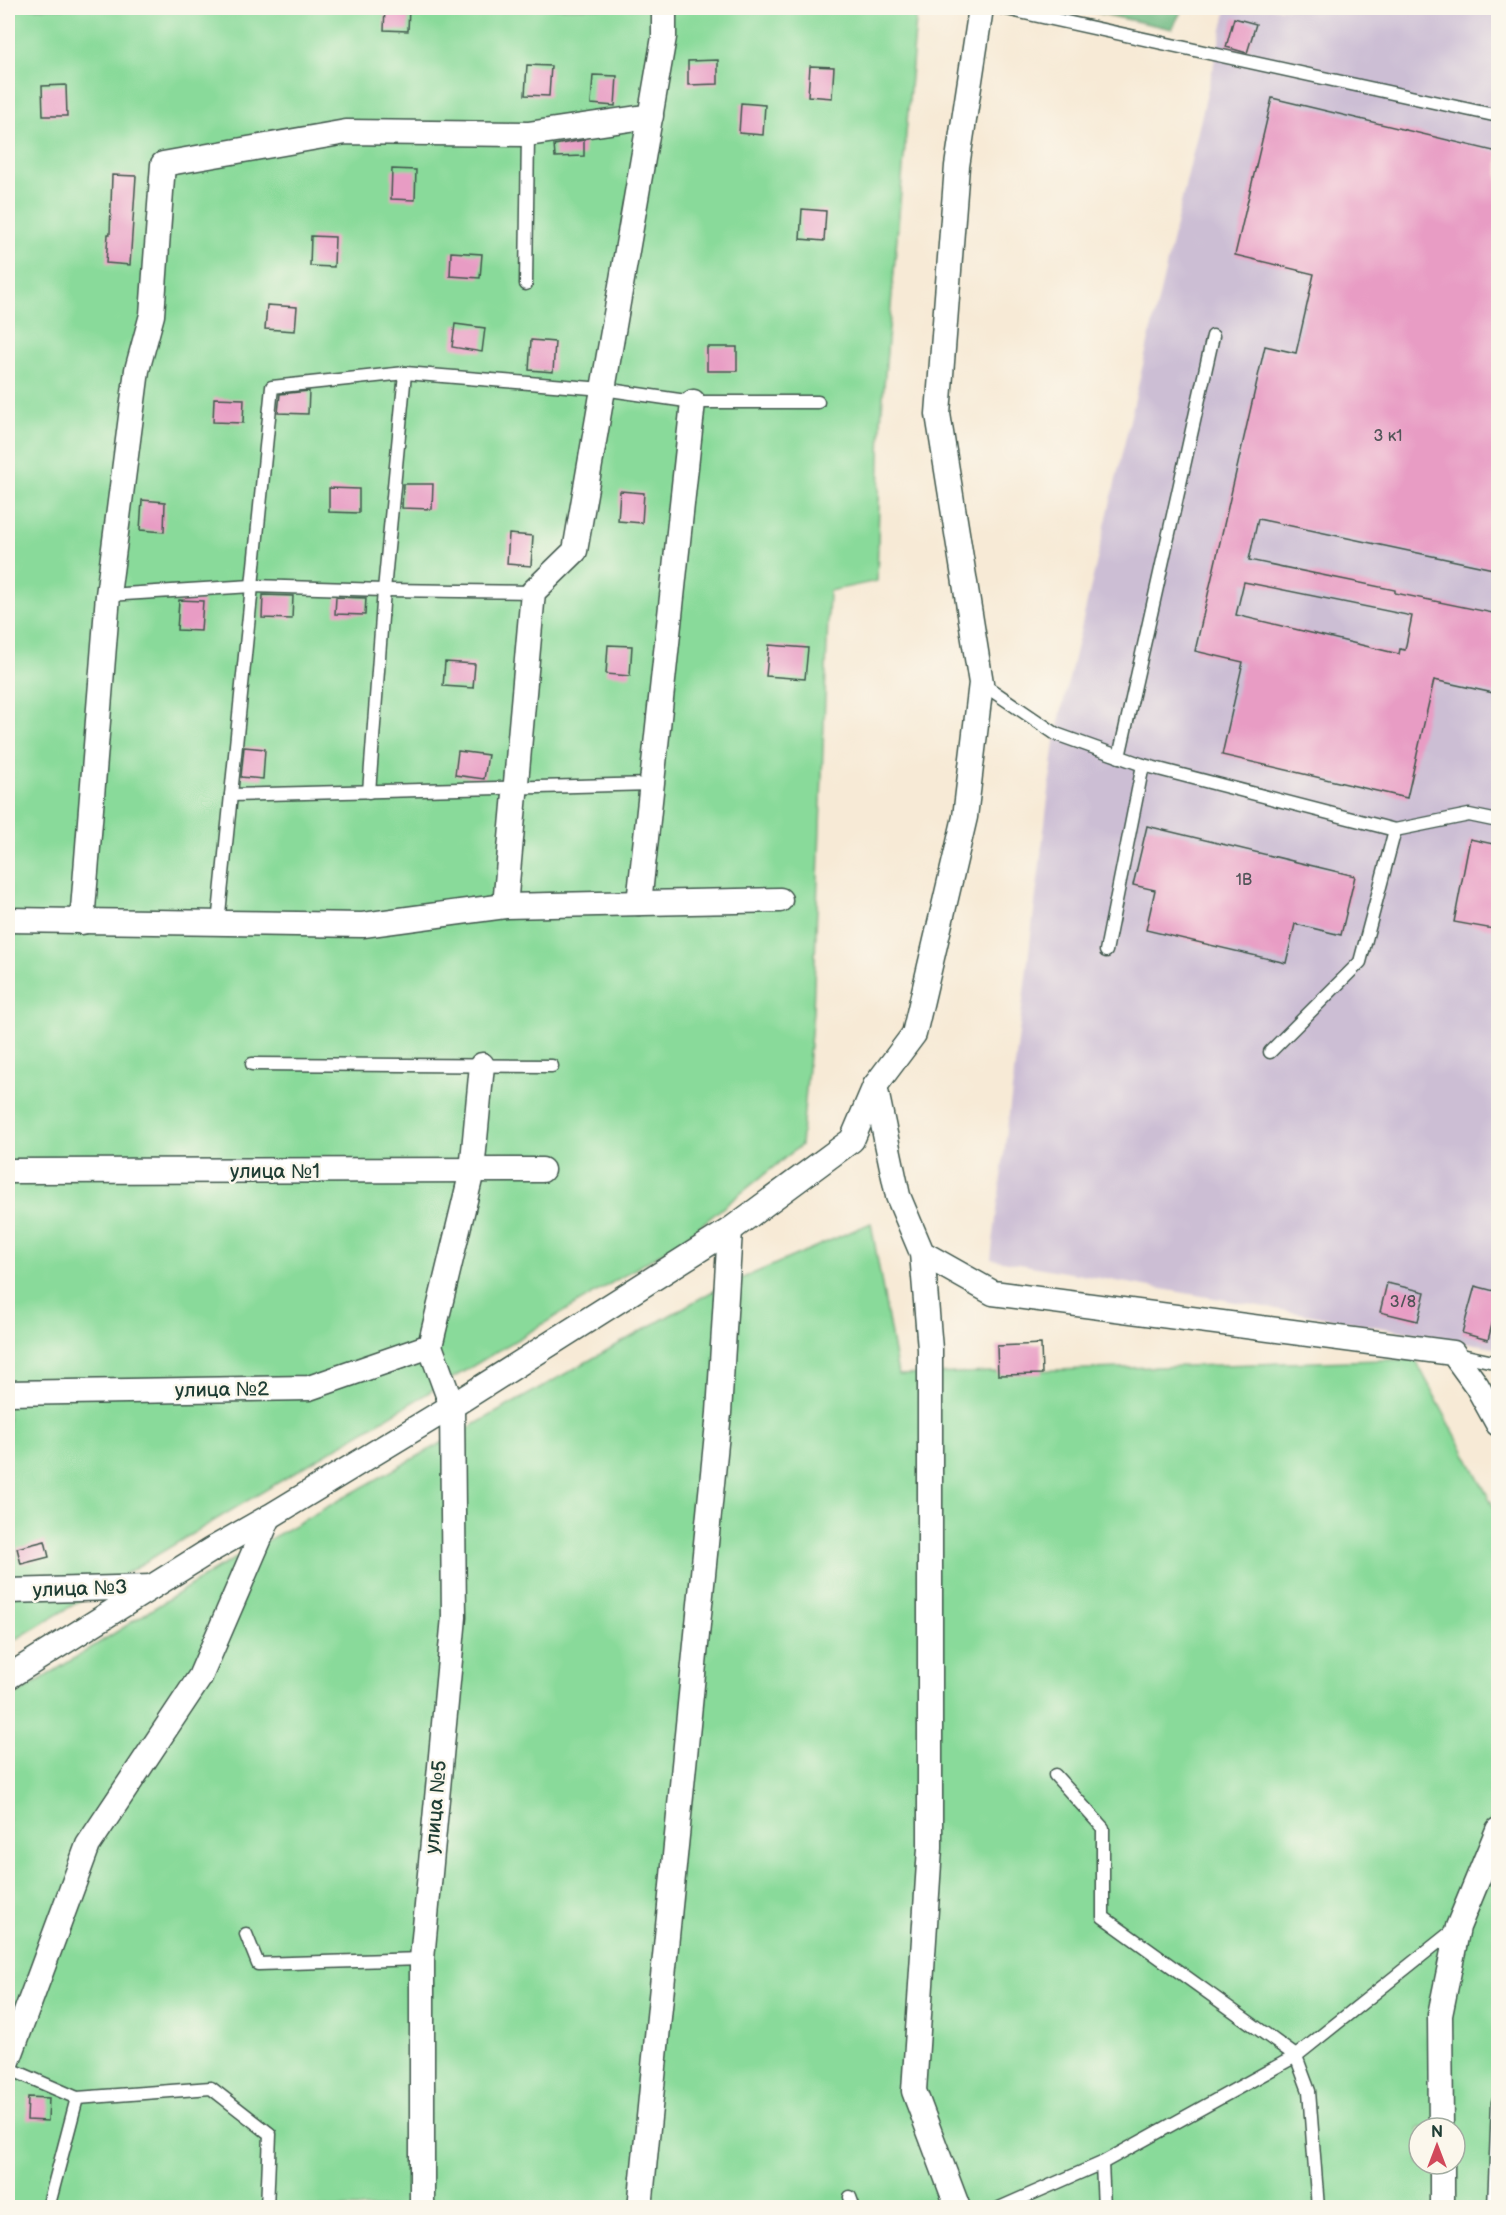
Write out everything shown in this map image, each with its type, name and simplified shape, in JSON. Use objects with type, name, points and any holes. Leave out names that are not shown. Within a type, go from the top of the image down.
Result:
[{"type":"street","points":[[505,906],[533,592],[575,551],[664,37],[664,8]]},
{"type":"street","points":[[8,1677],[211,1550],[453,1406],[730,1230],[852,1140],[875,1086],[914,1034],[965,817],[981,683],[938,414],[957,166],[981,8]]},
{"type":"street","points":[[82,922],[108,595],[137,370],[152,315],[163,164],[346,132],[528,134],[651,116]]},
{"type":"street","points":[[639,903],[693,402]]},
{"type":"street","points":[[8,920],[363,925],[505,906],[780,900]]},
{"type":"street","points":[[453,1406],[430,1346],[472,1171],[482,1065]]},
{"type":"street","points":[[875,1086],[898,1196],[922,1253],[930,1349],[930,1848],[915,2091],[958,2208]]},
{"type":"street","name":"улица №1","points":[[8,1172],[542,1170]]},
{"type":"street","points":[[640,2208],[719,1413],[730,1230]]},
{"type":"street","points":[[922,1253],[993,1293],[1453,1353],[1477,1386],[1498,1424]]},
{"type":"street","name":"улица №2","points":[[8,1393],[309,1388],[430,1346]]},
{"type":"street","name":"улица №5","points":[[422,2208],[422,1959],[454,1617],[453,1406]]},
{"type":"street","points":[[8,2061],[88,1845],[200,1677],[269,1517]]},
{"type":"street","name":"улица №3","points":[[8,1591],[152,1587]]},
{"type":"street","points":[[1441,2116],[1440,2014],[1458,1927],[1498,1830]]},
{"type":"street","points":[[1442,2176],[1442,2208]]},
{"type":"lane","points":[[1002,8],[1498,116]]},
{"type":"lane","points":[[526,284],[528,134]]},
{"type":"lane","points":[[1119,757],[1213,336]]},
{"type":"lane","points":[[369,792],[384,590],[405,373]]},
{"type":"lane","points":[[219,924],[272,387],[405,373],[603,389],[693,402],[818,402]]},
{"type":"lane","points":[[108,595],[252,585],[533,592]]},
{"type":"lane","points":[[981,683],[1056,734],[1143,765],[1395,830],[1469,815],[1498,820]]},
{"type":"lane","points":[[1106,951],[1143,765]]},
{"type":"lane","points":[[231,795],[652,784]]},
{"type":"lane","points":[[1270,1052],[1360,962],[1395,830]]},
{"type":"lane","points":[[252,1064],[552,1066]]},
{"type":"lane","points":[[1453,1353],[1498,1363]]},
{"type":"lane","points":[[1055,1775],[1103,1828],[1103,1917],[1296,2056],[1309,2091],[1318,2208]]},
{"type":"lane","points":[[999,2208],[1102,2163],[1296,2056],[1458,1927]]},
{"type":"lane","points":[[246,1934],[258,1964],[422,1959]]},
{"type":"lane","points":[[8,2068],[77,2098],[211,2088],[270,2134],[267,2208]]},
{"type":"lane","points":[[48,2208],[77,2098]]},
{"type":"lane","points":[[1494,2208],[1498,2102]]},
{"type":"lane","points":[[1102,2163],[1104,2208]]},
{"type":"shaded area","points":[[1227,8],[1498,8],[1498,1348],[991,1259],[1056,734]]},
{"type":"green space","points":[[8,8],[917,8],[881,420],[877,581],[829,591],[813,1011],[801,1145],[680,1242],[8,1644]]},
{"type":"green space","points":[[1074,8],[1183,8],[1172,29]]},
{"type":"green space","points":[[871,1223],[898,1375],[1415,1359],[1498,1515],[1498,2207],[8,2208],[8,1700],[218,1568],[715,1290]]},
{"type":"building","points":[[385,8],[409,8],[408,31],[384,30]]},
{"type":"building","points":[[1234,18],[1256,24],[1247,53],[1226,47]]},
{"type":"building","points":[[718,60],[718,84],[688,85],[688,61]]},
{"type":"building","points":[[527,65],[551,66],[549,96],[525,95]]},
{"type":"building","points":[[810,66],[834,67],[832,98],[808,96]]},
{"type":"building","points":[[593,75],[617,76],[615,106],[591,104]]},
{"type":"building","points":[[66,85],[67,116],[43,116],[42,86]]},
{"type":"building","points":[[1272,98],[1498,152],[1498,570],[1258,519],[1249,560],[1498,614],[1498,694],[1434,680],[1407,798],[1222,755],[1243,662],[1195,651],[1265,346],[1296,353],[1314,274],[1235,255]],"holes":[[[1244,582],[1412,616],[1405,650],[1400,649],[1399,654],[1236,615]]]},
{"type":"building","points":[[741,103],[765,105],[763,135],[739,133]]},
{"type":"building","points":[[584,140],[584,156],[555,157],[554,145]]},
{"type":"building","points":[[392,169],[416,170],[415,200],[391,199]]},
{"type":"building","points":[[112,175],[136,176],[130,265],[106,263],[108,234],[110,234]]},
{"type":"building","points":[[802,209],[826,211],[824,241],[800,239]]},
{"type":"building","points":[[311,236],[335,237],[334,267],[310,266]]},
{"type":"building","points":[[451,252],[482,254],[480,278],[450,276]]},
{"type":"building","points":[[267,305],[297,307],[295,331],[265,329]]},
{"type":"building","points":[[455,324],[485,328],[482,352],[452,347]]},
{"type":"building","points":[[531,340],[555,342],[553,372],[529,370]]},
{"type":"building","points":[[707,347],[737,347],[737,371],[707,371]]},
{"type":"building","points":[[309,391],[308,414],[278,413],[280,394]]},
{"type":"building","points":[[214,398],[244,399],[243,423],[213,422]]},
{"type":"building","points":[[403,484],[433,484],[432,509],[402,508]]},
{"type":"building","points":[[329,488],[359,489],[359,513],[329,512]]},
{"type":"building","points":[[620,491],[644,493],[642,523],[618,521]]},
{"type":"building","points":[[142,500],[165,502],[164,532],[140,530]]},
{"type":"building","points":[[509,534],[533,536],[531,566],[507,564]]},
{"type":"building","points":[[263,595],[293,596],[292,619],[262,618]]},
{"type":"building","points":[[336,597],[366,598],[365,615],[335,614]]},
{"type":"building","points":[[179,600],[203,601],[201,631],[177,630]]},
{"type":"building","points":[[608,645],[632,646],[630,676],[606,674]]},
{"type":"building","points":[[769,645],[808,648],[805,679],[766,676]]},
{"type":"building","points":[[445,662],[475,664],[473,688],[443,686]]},
{"type":"building","points":[[244,747],[265,749],[263,779],[241,777]]},
{"type":"building","points":[[458,751],[488,755],[484,779],[455,775]]},
{"type":"building","points":[[1147,826],[1355,876],[1341,935],[1295,924],[1286,963],[1146,930],[1155,890],[1133,885]]},
{"type":"building","points":[[1470,839],[1498,845],[1498,898],[1493,929],[1454,922]]},
{"type":"building","points":[[1387,1283],[1425,1292],[1418,1321],[1380,1312]]},
{"type":"building","points":[[1475,1286],[1498,1292],[1498,1302],[1488,1340],[1462,1333]]},
{"type":"building","points":[[1041,1344],[1042,1374],[998,1375],[997,1346]]},
{"type":"building","points":[[45,1541],[49,1557],[21,1564],[17,1548]]},
{"type":"building","points":[[28,2097],[49,2098],[48,2121],[27,2120]]}]
